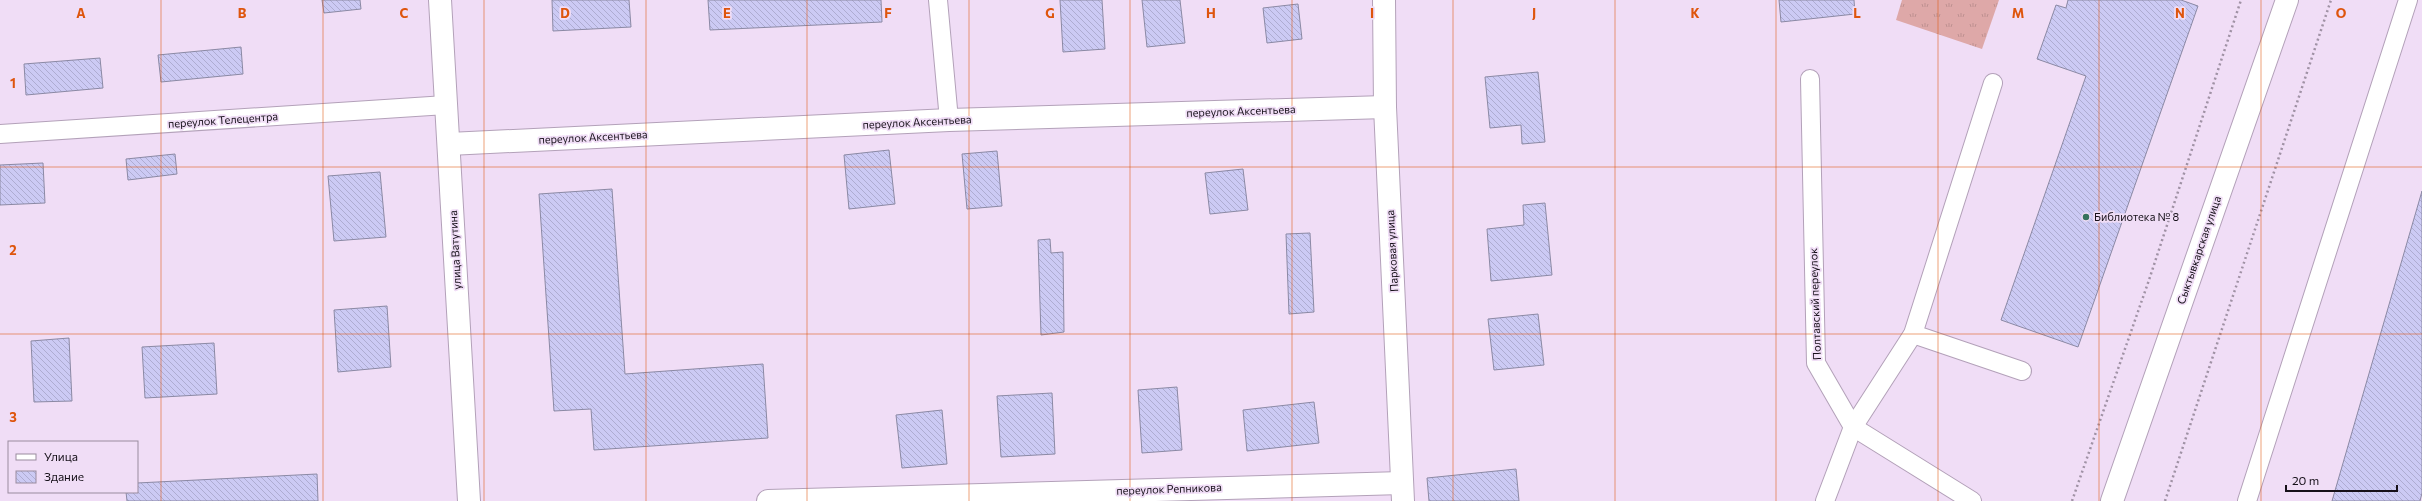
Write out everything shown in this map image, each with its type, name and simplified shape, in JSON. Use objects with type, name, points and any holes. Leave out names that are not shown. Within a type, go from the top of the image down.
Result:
[{"type":"street","name":"улица Ватутина","points":[[440,0],[469,501]]},
{"type":"street","name":"Парковая улица","points":[[1384,0],[1386,107],[1403,492]]},
{"type":"street","name":"Сыктывкарская улица","points":[[2112,501],[2287,0]]},
{"type":"street","name":"переулок Аксентьева","points":[[449,144],[949,120],[1386,107]]},
{"type":"street","name":"переулок Репникова","points":[[768,501],[1403,492]]},
{"type":"lane","points":[[938,0],[949,120]]},
{"type":"lane","points":[[2246,501],[2408,0]]},
{"type":"lane","name":"Полтавский переулок","points":[[1810,79],[1816,362],[1853,427],[1972,501]]},
{"type":"lane","points":[[1825,501],[1853,427],[1913,334],[1993,83]]},
{"type":"lane","name":"переулок Телецентра","points":[[0,134],[446,105]]},
{"type":"lane","points":[[1913,334],[2022,371]]},
{"type":"path","points":[[2072,501],[2146,288],[2241,0]]},
{"type":"path","points":[[2165,501],[2331,0]]},
{"type":"green space","points":[[1902,0],[1999,0],[1982,49],[1896,20]]},
{"type":"building","points":[[322,0],[360,0],[361,9],[324,13]]},
{"type":"building","points":[[552,0],[629,0],[631,27],[553,31]]},
{"type":"building","points":[[708,0],[881,0],[882,22],[710,30]]},
{"type":"building","points":[[1060,0],[1102,0],[1105,49],[1063,52]]},
{"type":"building","points":[[1142,0],[1180,0],[1185,43],[1147,47]]},
{"type":"building","points":[[1779,0],[1854,0],[1855,14],[1781,22]]},
{"type":"building","points":[[2068,0],[2181,0],[2198,6],[2078,347],[2001,320],[2086,76],[2037,59],[2056,5],[2066,8]]},
{"type":"building","points":[[1298,4],[1302,39],[1267,43],[1263,8]]},
{"type":"building","points":[[241,47],[243,74],[161,82],[158,55]]},
{"type":"building","points":[[100,58],[103,88],[26,95],[24,64]]},
{"type":"building","points":[[1538,72],[1545,142],[1522,144],[1521,125],[1490,128],[1485,77]]},
{"type":"building","points":[[889,150],[895,204],[849,209],[844,155]]},
{"type":"building","points":[[997,151],[1002,206],[967,209],[962,154]]},
{"type":"building","points":[[175,154],[177,174],[128,180],[126,159]]},
{"type":"building","points":[[43,163],[45,203],[0,205],[0,165]]},
{"type":"building","points":[[1243,169],[1248,210],[1210,214],[1205,173]]},
{"type":"building","points":[[380,172],[386,237],[334,241],[328,176]]},
{"type":"building","points":[[612,189],[625,374],[763,364],[768,438],[594,450],[591,409],[554,411],[539,194]]},
{"type":"building","points":[[2422,191],[2422,493],[2420,501],[2332,501]]},
{"type":"building","points":[[1545,203],[1552,275],[1491,281],[1487,229],[1524,225],[1523,205]]},
{"type":"building","points":[[1310,233],[1314,312],[1289,314],[1286,234]]},
{"type":"building","points":[[1050,239],[1051,253],[1063,252],[1064,332],[1041,335],[1038,240]]},
{"type":"building","points":[[387,306],[391,367],[338,372],[334,310]]},
{"type":"building","points":[[1538,314],[1544,365],[1494,370],[1488,319]]},
{"type":"building","points":[[69,338],[72,401],[34,402],[31,341]]},
{"type":"building","points":[[214,343],[217,394],[145,398],[142,347]]},
{"type":"building","points":[[1177,387],[1182,450],[1142,453],[1138,390]]},
{"type":"building","points":[[1052,393],[1055,454],[1001,457],[997,396]]},
{"type":"building","points":[[1314,402],[1319,443],[1247,451],[1243,410]]},
{"type":"building","points":[[942,410],[947,464],[902,468],[896,415]]},
{"type":"building","points":[[1516,469],[1519,501],[1429,501],[1427,478]]},
{"type":"building","points":[[317,474],[318,501],[127,501],[126,493],[138,493],[138,483]]},
{"type":"place","name":"Библиотека № 8","points":[[2086,217]]}]
